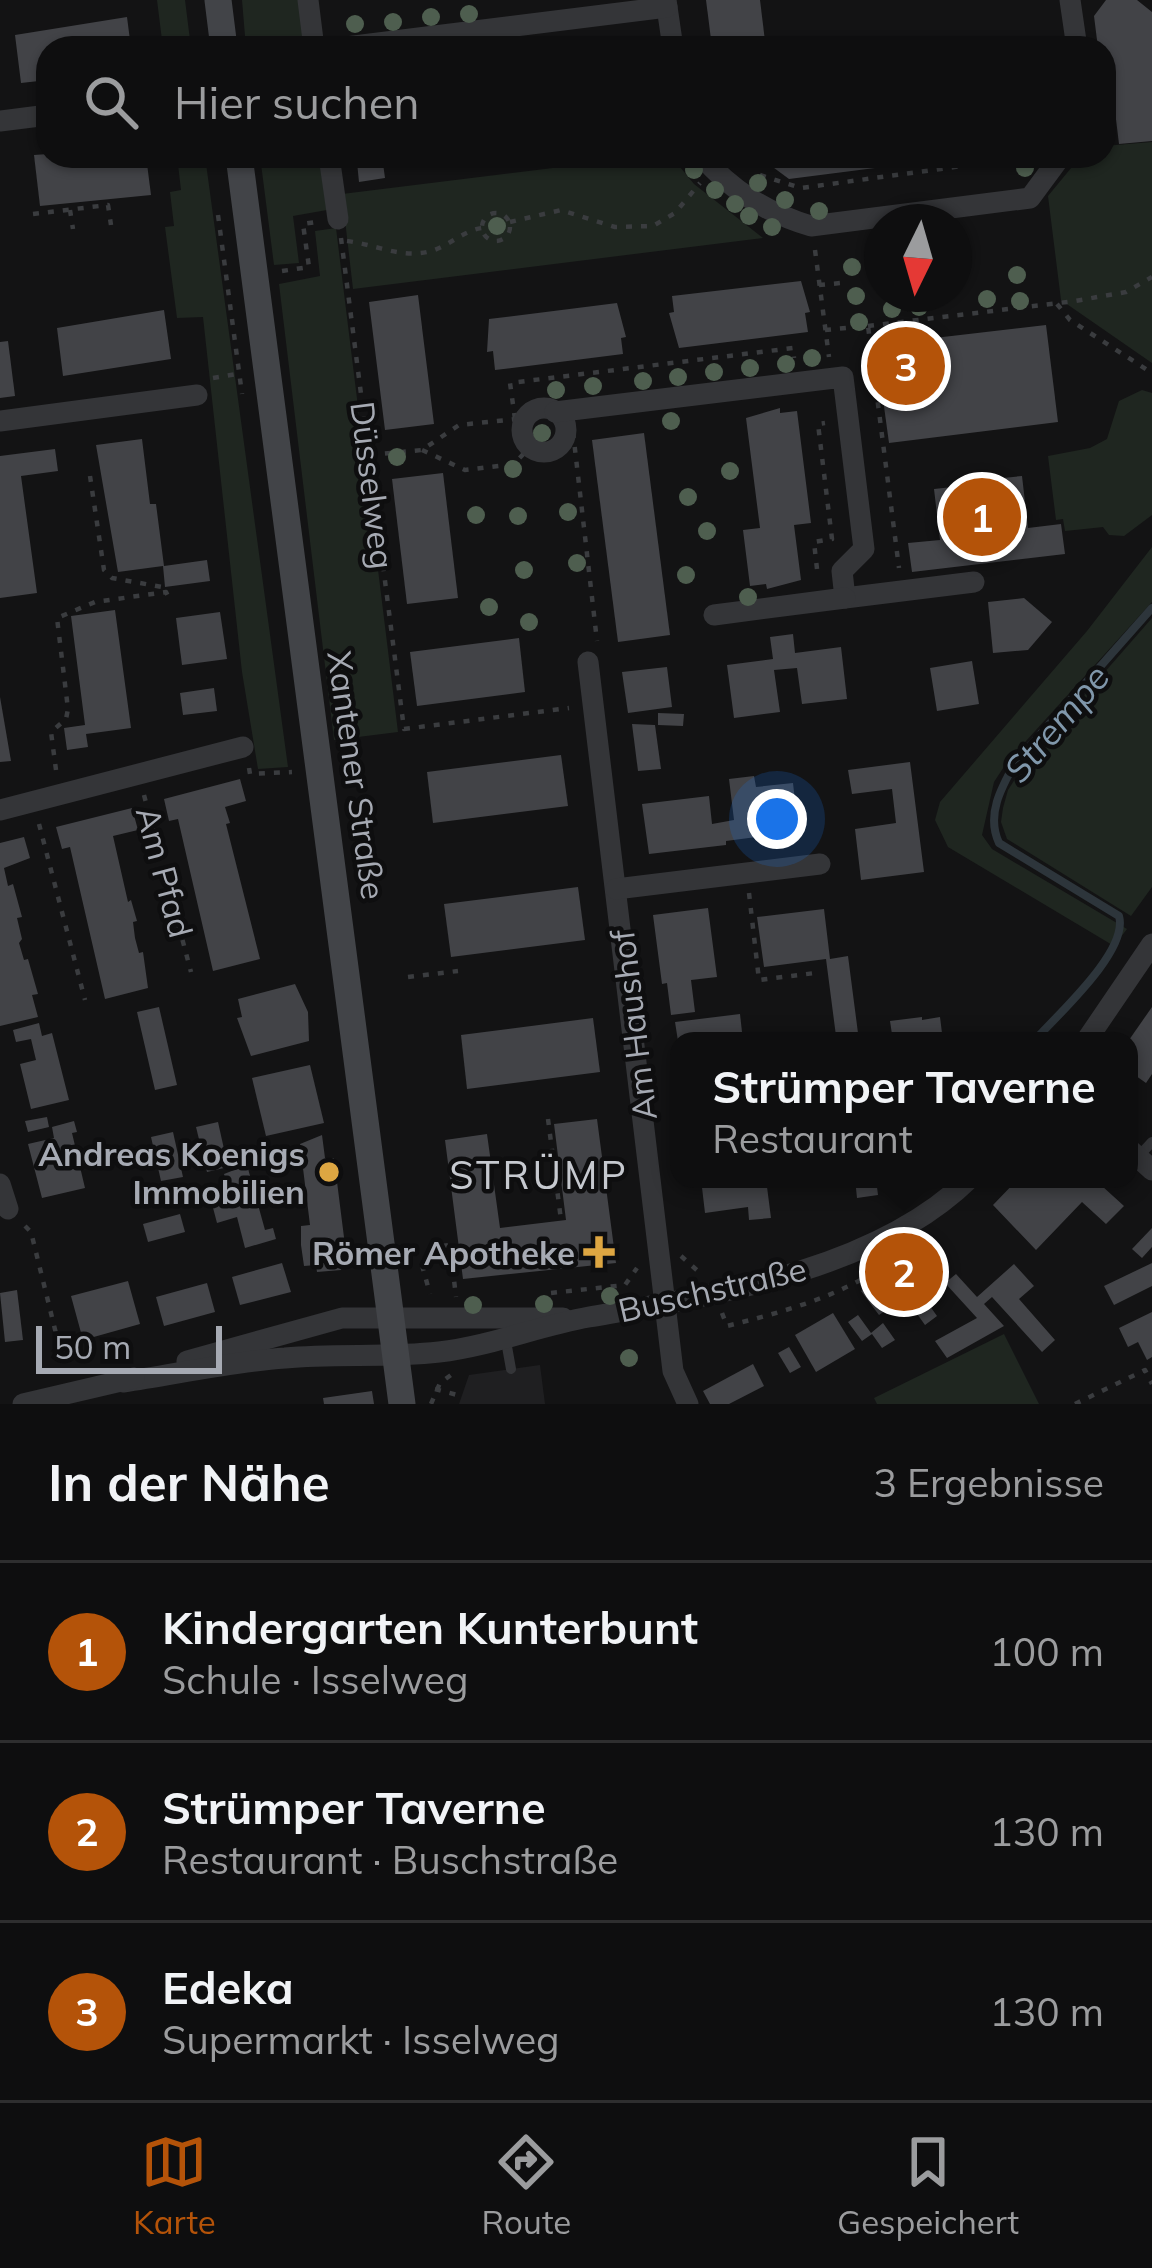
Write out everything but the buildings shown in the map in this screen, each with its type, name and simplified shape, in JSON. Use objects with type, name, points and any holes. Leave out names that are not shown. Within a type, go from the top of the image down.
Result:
[{"type":"main road","points":[[218,0],[222,36]]},
{"type":"main road","name":"Xantener Straße","points":[[240,168],[402,1404]]},
{"type":"street","points":[[308,0],[312,36]]},
{"type":"street","points":[[1070,0],[1075,36]]},
{"type":"street","points":[[428,36],[667,4],[671,36]]},
{"type":"street","points":[[0,122],[36,117]]},
{"type":"street","points":[[331,168],[340,230]]},
{"type":"street","points":[[715,168],[777,216],[811,226],[1030,198],[1052,168]]},
{"type":"street","points":[[563,411],[565,427],[559,446],[546,452],[530,447],[520,418],[542,408],[563,411],[837,377],[848,420],[864,549],[842,571],[845,598]]},
{"type":"street","points":[[0,421],[197,395]]},
{"type":"street","points":[[714,616],[974,582]]},
{"type":"street","name":"Am Haushof","points":[[595,650],[592,705],[673,1371],[688,1404]]},
{"type":"street","name":"Am Pfad","points":[[0,810],[243,747]]},
{"type":"street","name":"Am Haushof","points":[[616,889],[820,864]]},
{"type":"street","points":[[1091,1032],[1152,944]]},
{"type":"street","points":[[0,1184],[8,1209]]},
{"type":"street","name":"Buschstraße","points":[[123,1382],[281,1358],[396,1356],[506,1341],[576,1319],[762,1282],[829,1261],[937,1206],[958,1188]]},
{"type":"street","name":"Buschstraße","points":[[123,1382],[327,1322],[391,1316],[576,1319]]},
{"type":"street","points":[[22,1404],[85,1396],[123,1382]]},
{"type":"lane","points":[[506,1341],[511,1369]]},
{"type":"path","points":[[750,168],[779,184],[801,188],[947,168]]},
{"type":"path","points":[[509,222],[561,210],[615,227],[653,226],[675,213],[700,183]]},
{"type":"path","points":[[217,201],[224,278]]},
{"type":"path","points":[[33,214],[108,205],[111,224]]},
{"type":"path","points":[[70,210],[73,229]]},
{"type":"path","points":[[272,272],[309,267],[303,224],[340,230],[414,254],[438,249],[461,234],[482,228],[493,214],[500,213],[509,222],[510,231],[501,241],[487,239],[482,228]]},
{"type":"path","name":"Düsselweg","points":[[340,230],[404,729],[592,705]]},
{"type":"path","points":[[814,243],[825,330],[837,377]]},
{"type":"path","points":[[825,330],[1057,304],[1126,292],[1152,277]]},
{"type":"path","points":[[819,285],[841,284]]},
{"type":"path","points":[[1057,304],[1070,320],[1152,373]]},
{"type":"path","points":[[868,326],[902,591]]},
{"type":"path","points":[[370,455],[422,450],[459,425],[520,418],[510,383],[793,348],[798,382]]},
{"type":"path","points":[[563,411],[595,650]]},
{"type":"path","points":[[822,602],[814,542],[832,539],[818,424],[848,420]]},
{"type":"path","points":[[422,450],[465,470],[514,464],[530,447]]},
{"type":"path","points":[[90,476],[104,570],[112,578],[162,587],[171,602]]},
{"type":"path","points":[[61,793],[51,732],[68,709],[57,619],[95,602],[163,592]]},
{"type":"path","points":[[243,747],[250,774],[292,772]]},
{"type":"path","name":"Am Pfad","points":[[138,772],[191,972]]},
{"type":"path","points":[[33,801],[85,1000]]},
{"type":"path","points":[[746,873],[759,980],[815,973]]},
{"type":"path","points":[[408,977],[458,971]]},
{"type":"path","points":[[548,1119],[561,1220]]},
{"type":"path","points":[[8,1209],[31,1232],[85,1396]]},
{"type":"path","points":[[677,1243],[689,1265],[711,1276]]},
{"type":"path","points":[[442,1246],[450,1245],[457,1303]]},
{"type":"path","points":[[1075,1404],[1145,1370],[1152,1384]]},
{"type":"path","points":[[431,1404],[435,1389],[446,1378]]},
{"type":"path","points":[[435,1389],[461,1396]]},
{"type":"shaded area","points":[[157,0],[185,0],[190,36],[162,36]]},
{"type":"shaded area","points":[[242,0],[298,0],[303,36],[245,36]]},
{"type":"shaded area","points":[[1152,142],[1152,363],[1061,300],[1048,196],[1071,168],[1116,168],[1116,145]]},
{"type":"shaded area","points":[[178,168],[207,168],[288,767],[258,769],[242,672],[203,317],[177,318],[165,227],[174,226],[170,192],[181,190]]},
{"type":"shaded area","points":[[262,168],[322,168],[327,210],[293,216],[299,263],[274,265]]},
{"type":"shaded area","points":[[553,168],[681,168],[694,184],[763,238],[353,289],[342,194]]},
{"type":"shaded area","points":[[336,228],[398,732],[334,740],[279,284],[320,276],[315,231]]},
{"type":"shaded area","points":[[1142,390],[1152,393],[1152,515],[1124,536],[1109,535],[1103,527],[1065,531],[1063,519],[1056,520],[1048,456],[1090,448],[1107,439],[1119,401]]},
{"type":"shaded area","points":[[1152,547],[1152,602],[1007,762],[994,782],[982,835],[992,849],[1127,929],[1114,946],[948,847],[935,820],[940,802],[1087,631]]},
{"type":"shaded area","points":[[1152,618],[1152,887],[1131,916],[1007,839],[1001,822],[1008,790],[1026,762]]},
{"type":"shaded area","points":[[1004,1334],[1039,1404],[877,1404],[874,1398]]},
{"type":"shaded area","points":[[540,1365],[545,1404],[459,1404],[469,1375]]},
{"type":"waterway","name":"Strempe","points":[[1043,1032],[1103,964],[1119,930],[1119,916],[999,843],[994,822],[997,802],[1015,763],[1152,608]]},
{"type":"place","name":"Edeka","points":[[906,366]]},
{"type":"place","name":"Kindergarten Kunterbunt","points":[[982,517]]},
{"type":"place","name":"Andreas Koenigs Immobilien","points":[[329,1172]]},
{"type":"place","name":"Römer Apotheke","points":[[599,1252]]},
{"type":"place","name":"Strümper Taverne","points":[[904,1272]]},
{"type":"district","name":"STRÜMP","points":[[539,1174]]}]
